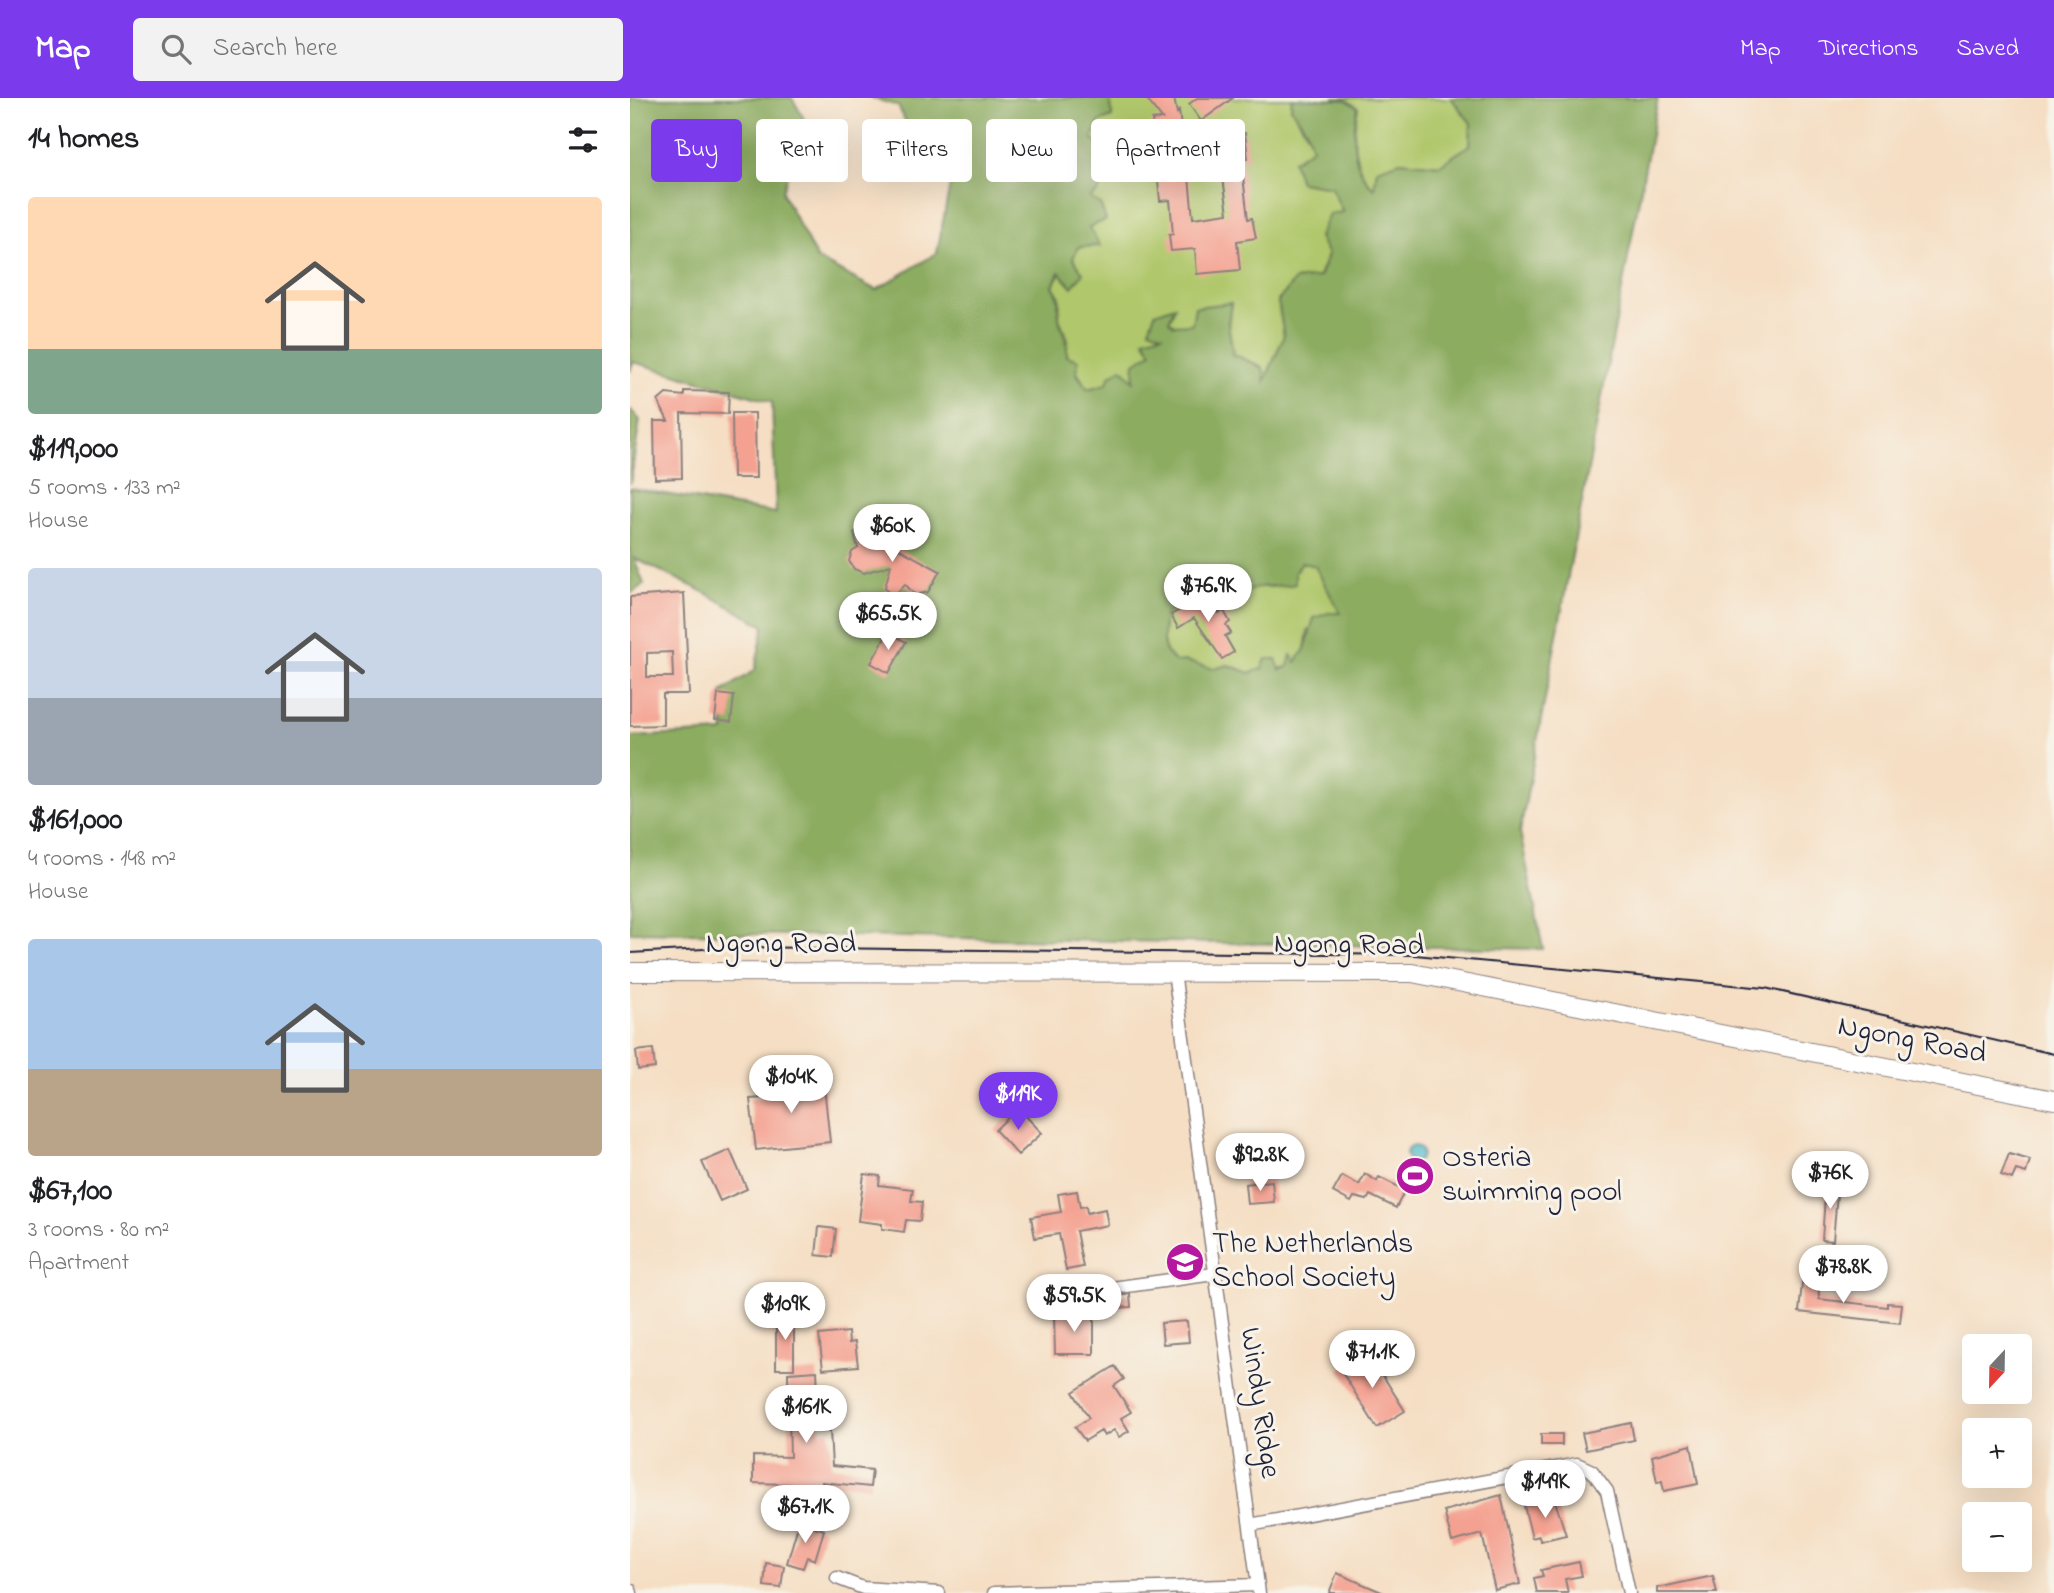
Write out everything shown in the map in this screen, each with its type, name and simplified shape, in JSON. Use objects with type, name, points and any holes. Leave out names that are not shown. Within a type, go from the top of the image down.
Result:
[{"type":"main road","name":"Ngong Road","points":[[630,972],[1387,972],[1441,976],[2054,1100]]},
{"type":"street","name":"Windy Ridge","points":[[1174,972],[1258,1589]]},
{"type":"street","points":[[1105,1289],[1214,1274]]},
{"type":"street","points":[[1250,1525],[1577,1464],[1592,1471],[1607,1491],[1629,1593]]},
{"type":"street","points":[[837,1578],[863,1588],[939,1593]]},
{"type":"street","points":[[994,1593],[1258,1589]]},
{"type":"green space","points":[[630,98],[792,98],[804,119],[756,119],[756,182],[785,182],[782,192],[817,259],[876,290],[937,253],[951,182],[972,182],[972,119],[904,119],[898,106],[872,98],[1110,98],[1112,117],[1091,119],[1091,182],[1100,182],[1099,191],[1090,198],[1100,204],[1106,220],[1089,227],[1100,246],[1078,247],[1073,258],[1083,273],[1072,287],[1059,272],[1053,286],[1058,298],[1067,356],[1078,360],[1077,374],[1088,389],[1106,384],[1111,375],[1122,368],[1134,381],[1135,363],[1152,352],[1144,339],[1162,334],[1149,329],[1155,313],[1175,306],[1169,321],[1174,325],[1192,324],[1195,307],[1231,303],[1228,324],[1233,354],[1263,368],[1265,381],[1284,336],[1278,301],[1295,280],[1319,277],[1328,255],[1319,237],[1329,214],[1343,212],[1331,187],[1300,182],[1293,161],[1312,148],[1306,129],[1291,108],[1292,98],[1346,100],[1358,108],[1354,130],[1355,152],[1361,172],[1374,189],[1377,169],[1400,161],[1440,165],[1470,145],[1471,123],[1451,98],[1658,98],[1520,832],[1543,949],[630,932],[630,737],[724,732],[722,692],[755,670],[764,626],[698,589],[634,558],[644,584],[630,594],[630,488],[776,513],[772,402],[633,362],[630,372]],"holes":[[[1302,562],[1315,566],[1340,613],[1328,613],[1314,618],[1305,649],[1296,662],[1291,655],[1288,667],[1280,670],[1276,659],[1266,659],[1262,669],[1250,673],[1228,665],[1214,669],[1184,661],[1176,662],[1164,647],[1165,615],[1189,599],[1190,595],[1203,589],[1211,601],[1223,597],[1224,589],[1236,583],[1247,592],[1252,589],[1295,584],[1295,572]]]},
{"type":"green space","points":[[1110,98],[1292,98],[1291,108],[1313,145],[1344,212],[1319,277],[1295,280],[1278,301],[1284,336],[1264,383],[1263,368],[1233,354],[1228,324],[1231,304],[1192,325],[1174,325],[1169,322],[1175,307],[1134,382],[1111,375],[1106,384],[1088,389],[1066,356],[1068,339],[1059,319],[1060,297],[1053,286],[1078,246],[1099,246],[1089,227],[1106,220],[1089,198],[1099,191],[1100,182],[1245,182],[1245,119],[1106,119],[1112,117]]},
{"type":"green space","points":[[1333,98],[1451,98],[1471,123],[1470,145],[1440,165],[1400,161],[1375,189],[1362,172],[1355,152],[1354,130],[1358,108],[1346,100]]},
{"type":"green space","points":[[630,409],[640,420],[630,484]]},
{"type":"green space","points":[[1302,562],[1315,566],[1341,614],[1308,631],[1305,649],[1296,663],[1291,656],[1288,667],[1250,673],[1228,665],[1214,669],[1184,661],[1177,663],[1171,658],[1163,641],[1165,614],[1189,599],[1190,595],[1237,583],[1271,587],[1294,584],[1295,572]]},
{"type":"water","points":[[1414,1146],[1420,1148],[1420,1160],[1414,1162],[1408,1160],[1406,1154],[1408,1148]]},
{"type":"building","points":[[1146,98],[1174,98],[1177,113],[1179,111],[1180,119],[1162,119]]},
{"type":"building","points":[[1197,98],[1233,98],[1204,119],[1200,119],[1189,104]]},
{"type":"building","points":[[1245,133],[1248,159],[1245,159]]},
{"type":"building","points":[[1158,182],[1189,182],[1193,218],[1228,213],[1224,182],[1244,182],[1248,219],[1252,218],[1256,238],[1237,241],[1240,270],[1197,274],[1195,249],[1171,251],[1169,235],[1173,234],[1170,200],[1160,201]]},
{"type":"building","points":[[684,391],[729,392],[728,414],[681,413],[682,478],[655,479],[654,421],[668,421],[658,401],[666,394],[684,396]]},
{"type":"building","points":[[732,413],[755,413],[756,478],[733,478]]},
{"type":"building","points":[[864,526],[873,535],[940,571],[928,592],[915,595],[905,584],[897,593],[889,593],[885,587],[891,565],[864,573],[854,569],[849,561],[852,552],[858,548],[854,533]]},
{"type":"building","points":[[684,593],[689,694],[663,694],[663,725],[630,726],[630,597]],"holes":[[[672,652],[673,677],[647,677],[647,653]]]},
{"type":"building","points":[[1204,596],[1210,606],[1214,603],[1219,613],[1224,611],[1230,622],[1226,625],[1231,633],[1225,636],[1234,652],[1222,659],[1194,618],[1178,628],[1171,615]]},
{"type":"building","points":[[888,632],[906,642],[889,673],[871,663]]},
{"type":"building","points":[[718,694],[734,696],[731,722],[715,720]]},
{"type":"building","points":[[653,1049],[655,1068],[638,1070],[636,1051]]},
{"type":"building","points":[[823,1077],[830,1142],[756,1150],[750,1099],[763,1098],[762,1088]]},
{"type":"building","points":[[1018,1108],[1042,1133],[1018,1155],[995,1130]]},
{"type":"building","points":[[730,1150],[747,1189],[720,1201],[702,1162]]},
{"type":"building","points":[[2009,1154],[2030,1160],[2026,1173],[2016,1170],[2012,1179],[2001,1175]]},
{"type":"building","points":[[864,1174],[880,1176],[879,1185],[913,1189],[911,1201],[922,1202],[920,1221],[906,1220],[904,1232],[882,1229],[882,1224],[858,1221]]},
{"type":"building","points":[[1365,1174],[1377,1181],[1379,1177],[1405,1190],[1396,1208],[1370,1195],[1367,1200],[1354,1197],[1351,1202],[1333,1192],[1342,1176],[1359,1185]]},
{"type":"building","points":[[1272,1181],[1274,1202],[1247,1204],[1245,1184]]},
{"type":"building","points":[[1826,1181],[1838,1182],[1833,1241],[1822,1240]]},
{"type":"building","points":[[1077,1191],[1080,1207],[1086,1206],[1087,1213],[1105,1209],[1108,1225],[1076,1231],[1083,1267],[1066,1270],[1059,1234],[1035,1238],[1031,1217],[1061,1212],[1058,1194]]},
{"type":"building","points":[[819,1227],[836,1229],[833,1257],[816,1255]]},
{"type":"building","points":[[1803,1274],[1818,1276],[1819,1299],[1887,1307],[1887,1303],[1902,1304],[1900,1323],[1799,1312]]},
{"type":"building","points":[[1130,1294],[1131,1307],[1114,1308],[1114,1297]]},
{"type":"building","points":[[776,1315],[794,1315],[794,1369],[776,1369]]},
{"type":"building","points":[[1054,1315],[1094,1315],[1094,1354],[1055,1354]]},
{"type":"building","points":[[1187,1321],[1189,1342],[1163,1344],[1161,1323]]},
{"type":"building","points":[[848,1332],[849,1343],[855,1342],[858,1366],[823,1369],[819,1335]]},
{"type":"building","points":[[1368,1352],[1405,1411],[1377,1428],[1340,1369]]},
{"type":"building","points":[[1115,1366],[1124,1379],[1114,1386],[1131,1412],[1121,1418],[1129,1431],[1119,1437],[1114,1430],[1104,1436],[1101,1431],[1085,1441],[1075,1427],[1089,1418],[1073,1392]]},
{"type":"building","points":[[817,1371],[820,1432],[830,1431],[832,1466],[872,1470],[870,1487],[822,1482],[822,1485],[753,1483],[753,1456],[790,1457],[788,1373]]},
{"type":"building","points":[[1631,1423],[1634,1440],[1586,1450],[1582,1433]]},
{"type":"building","points":[[1541,1434],[1562,1434],[1562,1445],[1541,1445]]},
{"type":"building","points":[[1691,1445],[1698,1484],[1664,1491],[1662,1481],[1657,1482],[1652,1456]]},
{"type":"building","points":[[1501,1495],[1520,1584],[1495,1590],[1482,1534],[1452,1542],[1444,1511]]},
{"type":"building","points":[[1554,1498],[1566,1535],[1540,1541],[1539,1536],[1532,1538],[1524,1506]]},
{"type":"building","points":[[799,1522],[824,1530],[815,1560],[807,1557],[803,1568],[787,1563]]},
{"type":"building","points":[[1579,1562],[1582,1576],[1565,1579],[1568,1593],[1537,1593],[1534,1578],[1543,1576],[1541,1570]]},
{"type":"building","points":[[766,1563],[784,1566],[781,1588],[764,1586]]},
{"type":"building","points":[[1337,1573],[1384,1593],[1329,1593]]},
{"type":"building","points":[[1713,1576],[1717,1593],[1657,1593],[1657,1588]]},
{"type":"tram line","points":[[630,953],[741,947],[1415,955],[1765,988],[2054,1054]]},
{"type":"place","name":"Osteria swimming pool","points":[[1415,1176]]},
{"type":"place","name":"The Netherlands School Society","points":[[1185,1262]]}]
